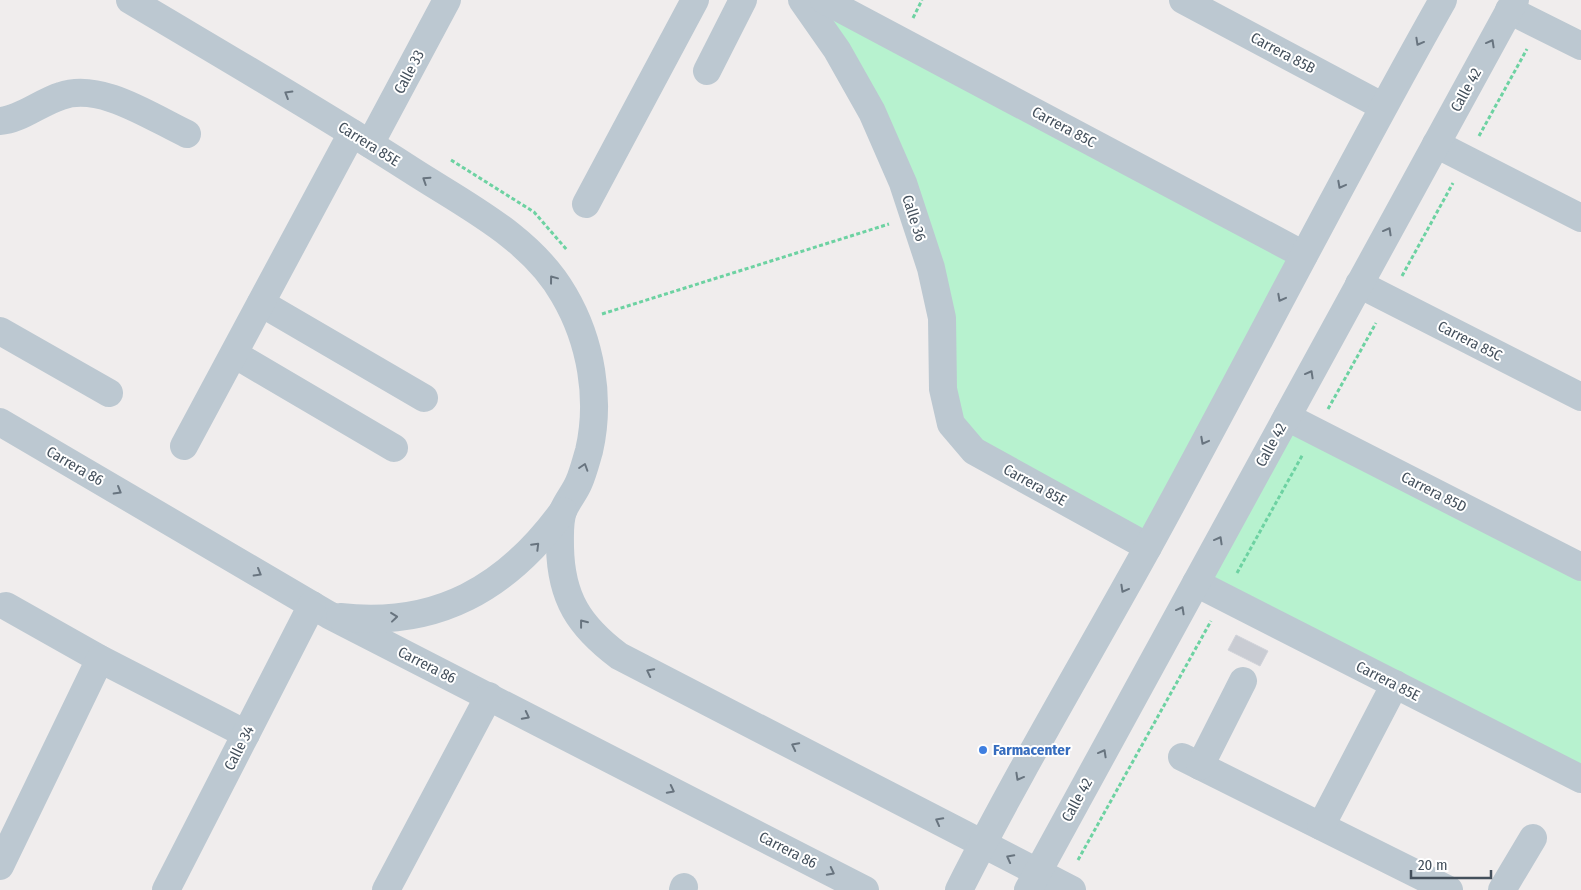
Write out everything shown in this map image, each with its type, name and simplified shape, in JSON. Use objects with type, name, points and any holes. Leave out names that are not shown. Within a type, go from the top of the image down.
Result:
[{"type":"street","name":"Carrera 85E","points":[[130,0],[361,138],[502,228],[539,260],[563,293],[590,317]]},
{"type":"street","name":"Calle 33","points":[[184,446],[261,303],[447,0]]},
{"type":"street","points":[[586,204],[695,0]]},
{"type":"street","points":[[707,71],[744,0]]},
{"type":"street","name":"Calle 36","points":[[802,0],[837,50],[872,112],[903,183],[931,268],[942,318],[944,389],[951,424],[974,451]]},
{"type":"street","name":"Carrera 85C","points":[[824,0],[1304,255]]},
{"type":"street","name":"Carrera 85B","points":[[1183,0],[1382,106]]},
{"type":"street","points":[[959,890],[982,844],[1148,547],[1382,106],[1442,0]]},
{"type":"street","points":[[1512,5],[1581,46]]},
{"type":"street","name":"Calle 42","points":[[1033,881],[1512,5]]},
{"type":"street","points":[[0,121],[62,95],[82,92],[106,96],[187,134]]},
{"type":"street","points":[[1436,144],[1581,218]]},
{"type":"street","name":"Carrera 85C","points":[[1359,284],[1581,397]]},
{"type":"street","points":[[261,303],[424,398]]},
{"type":"street","points":[[320,610],[362,619],[396,618],[430,611],[462,600],[492,584],[519,563],[543,539],[563,511],[579,482],[589,451],[594,418],[594,385],[588,353],[590,317]]},
{"type":"street","points":[[0,331],[109,393]]},
{"type":"street","points":[[234,354],[394,448]]},
{"type":"street","name":"Carrera 85D","points":[[1286,417],[1581,567]]},
{"type":"street","name":"Carrera 86","points":[[0,422],[320,610],[865,890]]},
{"type":"street","name":"Carrera 85E","points":[[974,451],[1148,547]]},
{"type":"street","points":[[563,511],[560,529],[560,558],[565,587],[576,615],[595,638],[619,656],[982,844],[1033,881],[1072,890]]},
{"type":"street","name":"Carrera 85E","points":[[1196,583],[1581,779]]},
{"type":"street","points":[[6,606],[100,659],[246,734]]},
{"type":"street","name":"Calle 34","points":[[166,890],[246,734],[320,610]]},
{"type":"street","points":[[0,866],[100,659]]},
{"type":"street","points":[[1243,681],[1191,762],[1449,890]]},
{"type":"street","points":[[1321,826],[1395,684]]},
{"type":"street","points":[[386,890],[489,696]]},
{"type":"street","points":[[1502,890],[1533,838]]},
{"type":"path","points":[[442,155],[534,212],[562,242],[572,257]]},
{"type":"path","points":[[590,317],[914,216]]},
{"type":"path","points":[[590,317],[599,305]]},
{"type":"path","points":[[590,317],[606,320]]},
{"type":"green space","points":[[824,0],[1304,255],[1148,547],[951,424],[942,318]]},
{"type":"green space","points":[[1287,417],[1581,567],[1581,779],[1196,583]]},
{"type":"building","points":[[1236,635],[1268,651],[1260,666],[1228,650]]},
{"type":"place","name":"Farmacenter","points":[[983,750]]}]
